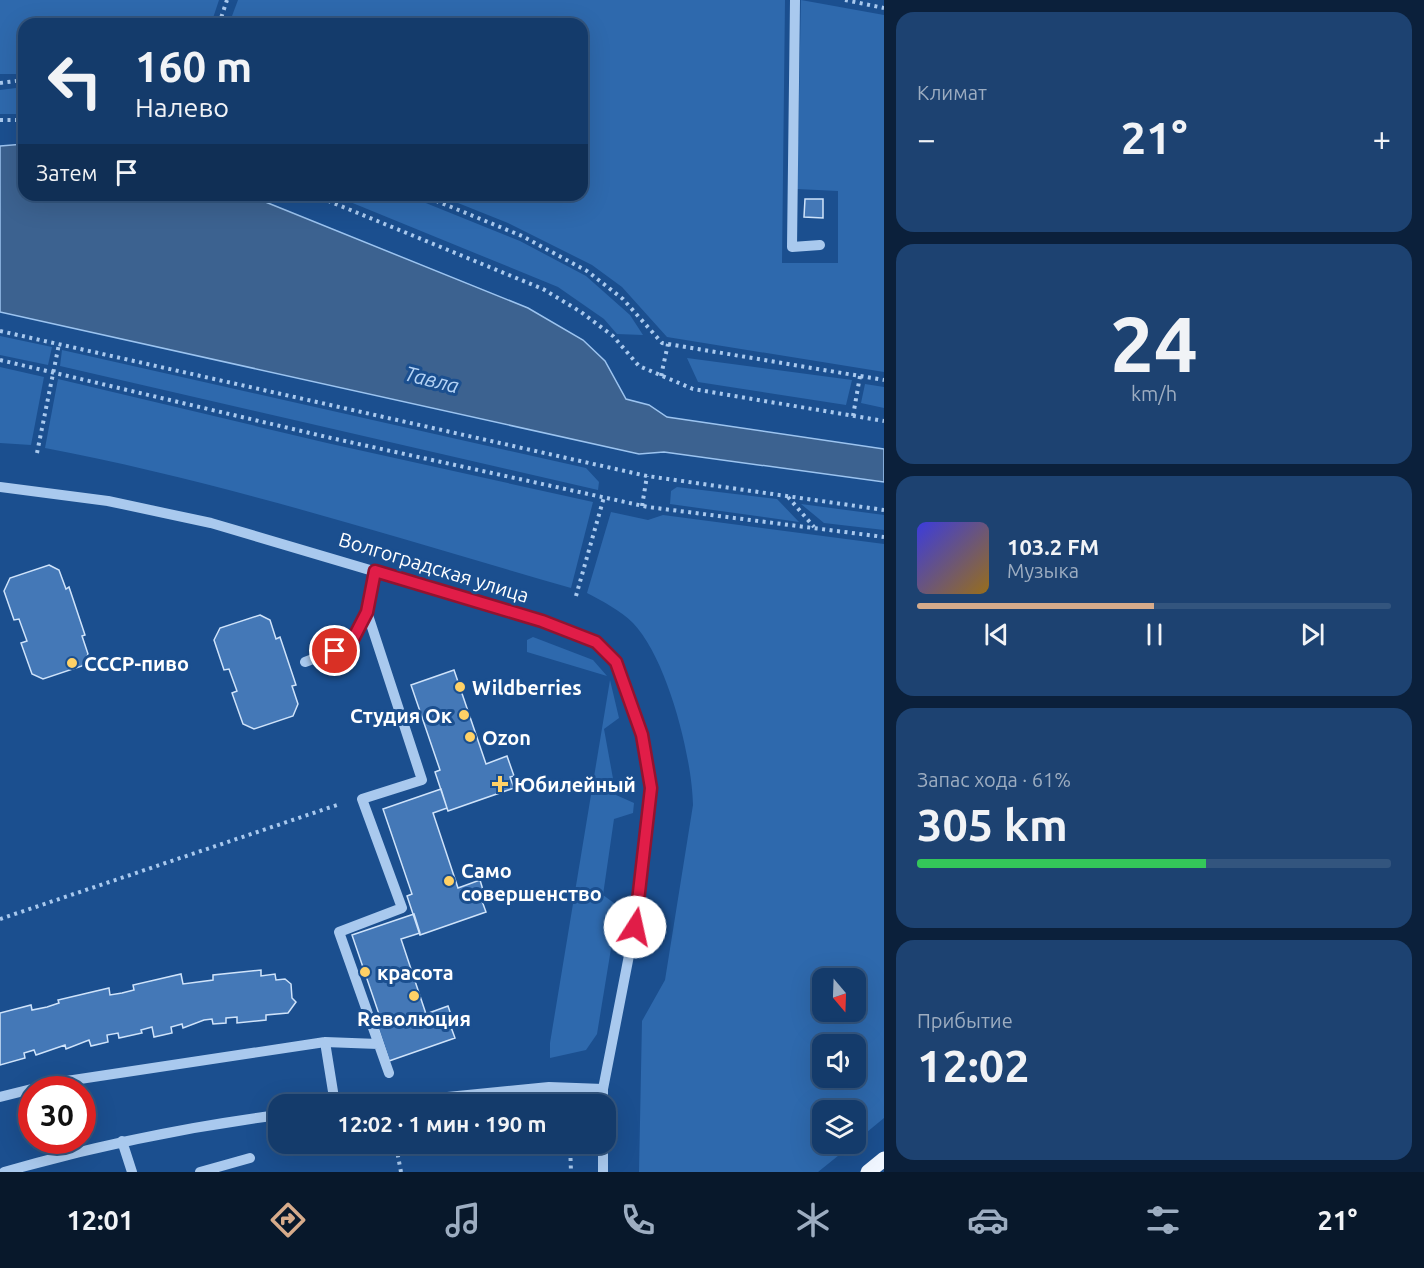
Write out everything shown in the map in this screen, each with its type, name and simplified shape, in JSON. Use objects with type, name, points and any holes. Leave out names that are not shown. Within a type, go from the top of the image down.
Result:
[{"type":"main road","points":[[868,1172],[884,1159]]},
{"type":"street","points":[[795,0],[792,247],[820,244]]},
{"type":"street","name":"Волгоградская улица","points":[[0,487],[108,501],[211,523],[542,621],[596,642],[616,662],[642,735],[651,788],[639,904],[603,1094]]},
{"type":"street","points":[[305,662],[350,645],[367,612],[375,571]]},
{"type":"street","points":[[367,612],[422,780],[362,799],[402,908],[339,932],[389,1073]]},
{"type":"street","points":[[0,1097],[60,1082],[325,1042],[378,1044]]},
{"type":"street","points":[[325,1042],[333,1094]]},
{"type":"street","points":[[478,1094],[549,1087],[603,1089]]},
{"type":"street","points":[[4,1172],[122,1141],[201,1125],[268,1116]]},
{"type":"street","points":[[122,1141],[132,1172]]},
{"type":"street","points":[[603,1154],[603,1172]]},
{"type":"street","points":[[200,1172],[250,1158]]},
{"type":"path","points":[[221,18],[227,0]]},
{"type":"path","points":[[845,0],[884,8]]},
{"type":"path","points":[[0,82],[18,80]]},
{"type":"path","points":[[0,120],[18,120]]},
{"type":"path","points":[[329,201],[543,289],[581,312],[613,336],[639,366],[693,389],[884,421]]},
{"type":"path","points":[[437,201],[522,236],[587,271],[623,299],[662,344],[884,380]]},
{"type":"path","points":[[0,331],[647,476],[884,510]]},
{"type":"path","points":[[37,453],[59,344]]},
{"type":"path","points":[[662,376],[668,344]]},
{"type":"path","points":[[0,360],[343,441],[642,506],[884,537]]},
{"type":"path","points":[[853,416],[860,376]]},
{"type":"path","points":[[642,506],[647,476]]},
{"type":"path","points":[[787,496],[815,528]]},
{"type":"path","points":[[576,596],[604,497]]},
{"type":"path","points":[[0,919],[340,804]]},
{"type":"path","points":[[398,1154],[401,1172]]},
{"type":"path","points":[[570,1154],[571,1172]]},
{"type":"shaded area","points":[[0,0],[219,0],[213,18],[18,18],[18,74],[0,74]]},
{"type":"shaded area","points":[[238,0],[785,0],[782,263],[838,263],[838,191],[797,189],[801,0],[884,15],[884,372],[667,337],[622,287],[592,265],[508,223],[453,201],[588,201],[588,18],[231,18]]},
{"type":"shaded area","points":[[18,88],[18,114],[0,114],[0,90]]},
{"type":"shaded area","points":[[348,201],[421,201],[520,241],[586,276],[630,315],[643,335],[617,334],[604,319],[558,287]]},
{"type":"shaded area","points":[[0,336],[52,347],[48,365],[0,355]]},
{"type":"shaded area","points":[[62,350],[586,468],[599,482],[598,490],[60,366]]},
{"type":"shaded area","points":[[687,358],[852,380],[846,405],[698,382]]},
{"type":"shaded area","points":[[0,367],[44,377],[31,445],[0,443]]},
{"type":"shaded area","points":[[58,379],[327,443],[593,502],[571,588],[244,494],[45,448]]},
{"type":"shaded area","points":[[865,384],[884,387],[884,408],[861,403]]},
{"type":"shaded area","points":[[677,487],[777,499],[799,522],[670,504],[671,491]]},
{"type":"shaded area","points":[[801,504],[884,515],[884,530],[824,523]]},
{"type":"shaded area","points":[[611,512],[648,520],[663,515],[884,544],[884,1118],[866,1133],[866,1100],[812,1100],[812,1154],[840,1154],[818,1172],[639,1172],[642,1021],[665,980],[693,805],[692,785],[683,735],[667,683],[645,639],[633,623],[617,610],[587,593]]},
{"type":"shaded area","points":[[533,637],[593,660],[607,676],[527,652],[527,640]]},
{"type":"shaded area","points":[[610,680],[619,718],[604,729],[616,795],[634,803],[633,813],[614,819],[603,895],[618,906],[597,1034],[586,1050],[550,1058],[550,1043]]},
{"type":"water","name":"Тавла","points":[[18,144],[18,201],[263,201],[528,308],[583,340],[605,361],[626,399],[649,405],[667,417],[884,449],[884,482],[664,452],[639,454],[0,312],[0,146]]},
{"type":"building","points":[[805,199],[823,199],[823,218],[804,217]]},
{"type":"building","points":[[49,565],[59,570],[66,589],[69,587],[85,635],[82,636],[88,654],[82,666],[43,679],[32,674],[21,643],[27,641],[19,619],[14,620],[4,591],[10,578]]},
{"type":"building","points":[[260,615],[270,620],[276,639],[280,637],[296,685],[292,686],[298,704],[293,716],[254,729],[243,724],[232,693],[237,691],[229,669],[224,670],[214,640],[220,628]]},
{"type":"building","points":[[454,670],[486,764],[507,756],[514,776],[510,777],[514,788],[448,811],[435,772],[440,770],[411,685]]},
{"type":"building","points":[[441,789],[447,808],[433,813],[458,888],[480,880],[486,900],[482,901],[486,912],[420,935],[407,896],[412,894],[383,809]]},
{"type":"building","points":[[414,914],[420,933],[401,939],[426,1014],[448,1006],[455,1026],[451,1027],[455,1038],[389,1061],[376,1022],[381,1020],[352,935]]},
{"type":"building","points":[[261,970],[261,976],[275,974],[276,980],[285,979],[291,984],[292,998],[296,1002],[288,1013],[266,1015],[266,1020],[237,1023],[237,1017],[226,1018],[226,1023],[213,1024],[212,1019],[204,1020],[183,1028],[182,1024],[171,1027],[172,1033],[154,1037],[152,1027],[141,1030],[142,1033],[119,1038],[118,1033],[107,1035],[108,1042],[91,1046],[89,1040],[66,1049],[65,1045],[36,1055],[34,1050],[24,1053],[25,1058],[0,1065],[0,1013],[31,1005],[32,1010],[47,1007],[59,1003],[58,1000],[109,988],[110,995],[122,993],[134,990],[133,985],[181,974],[183,984],[213,980],[213,975]]},
{"type":"place","name":"СССР-пиво","points":[[72,663]]},
{"type":"place","name":"Wildberries","points":[[460,687]]},
{"type":"place","name":"Студия Ок","points":[[464,715]]},
{"type":"place","name":"Ozon","points":[[470,737]]},
{"type":"place","name":"Юбилейный","points":[[500,784]]},
{"type":"place","name":"Само совершенство","points":[[449,881]]},
{"type":"place","name":"красота","points":[[365,972]]},
{"type":"place","name":"Rеволюция","points":[[414,996]]},
{"type":"route","points":[[335,651],[350,645],[367,612],[375,571],[542,621],[596,642],[616,662],[629,695],[642,735],[651,788],[635,927]]}]
